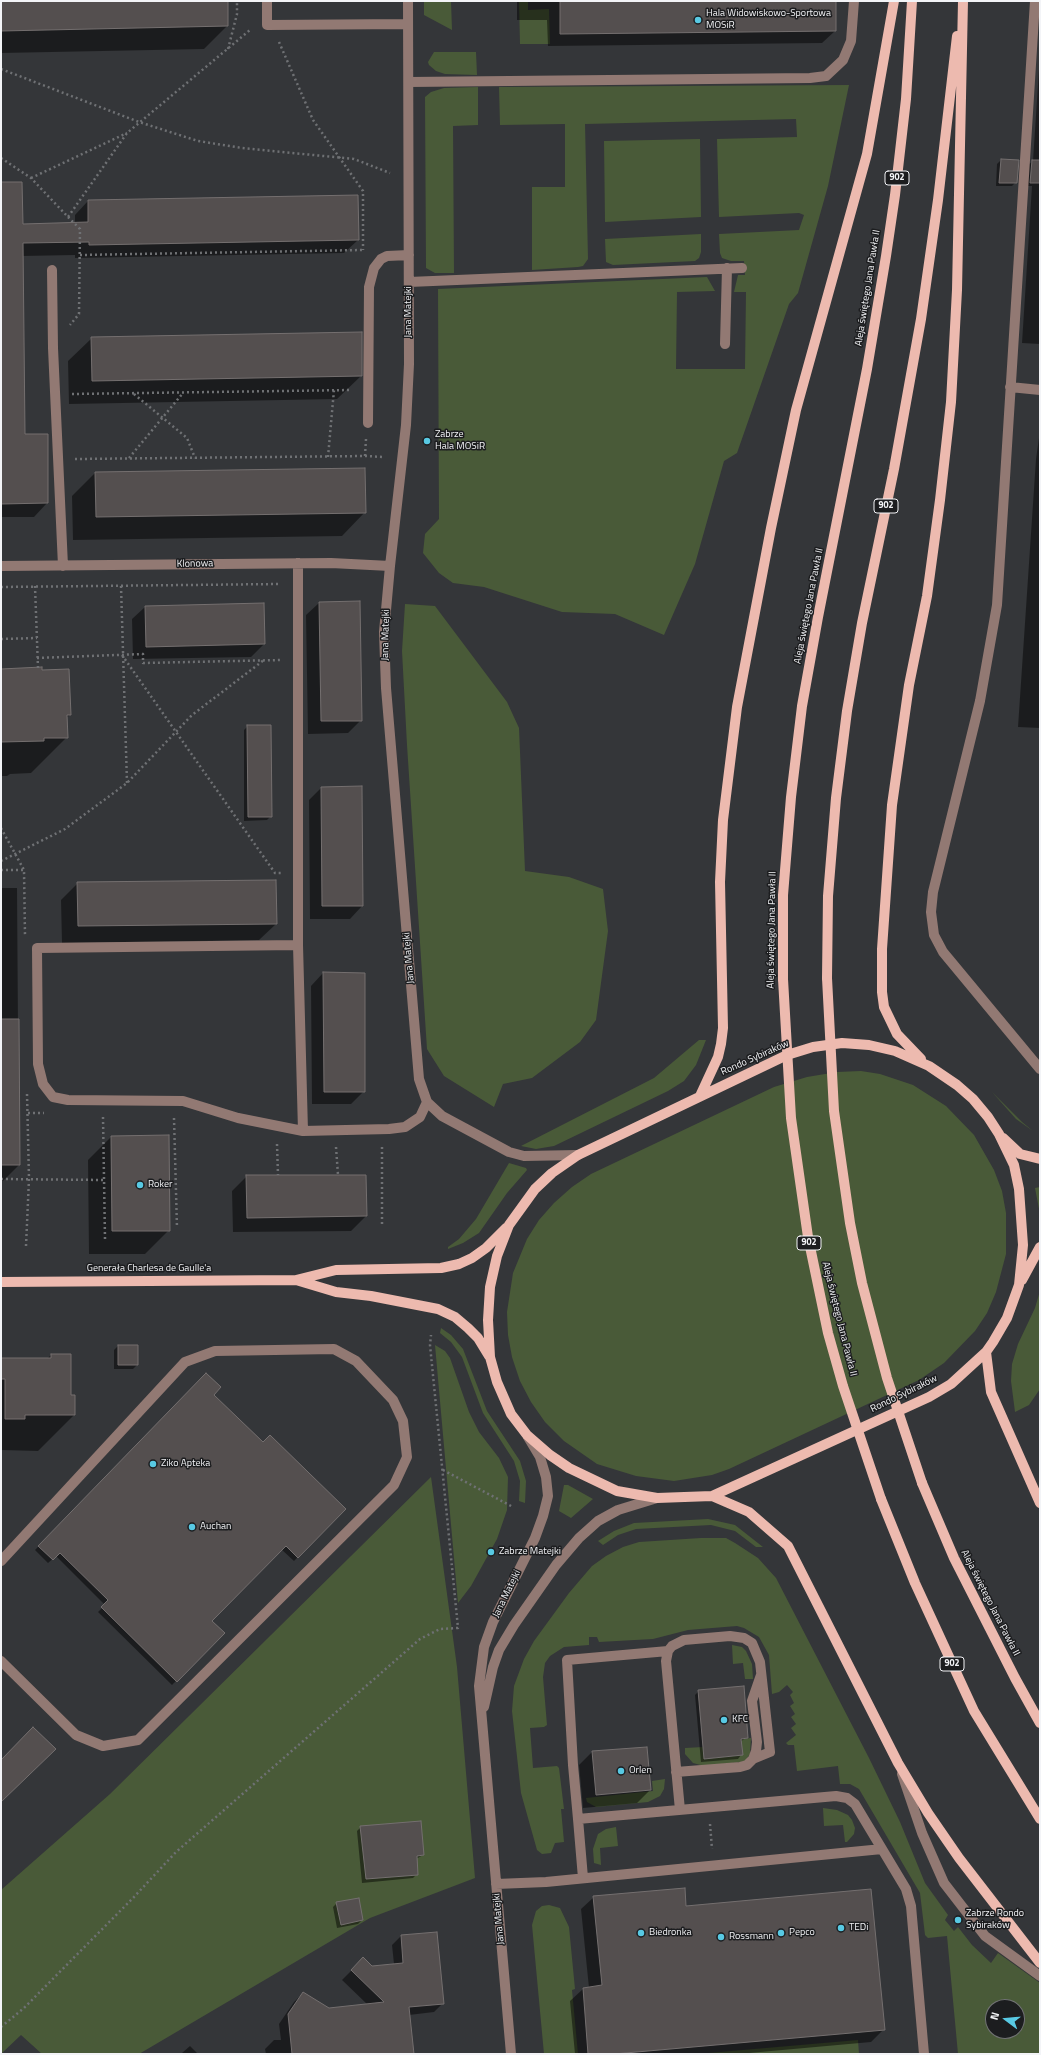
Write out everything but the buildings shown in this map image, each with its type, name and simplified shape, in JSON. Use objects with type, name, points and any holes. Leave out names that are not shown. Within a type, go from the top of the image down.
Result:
[{"type":"main road","points":[[700,1096],[718,1057],[723,1028],[720,882],[723,820],[738,700],[768,543],[796,410],[867,154],[894,1]]},
{"type":"main road","name":"Aleja świętego Jana Pawła II","points":[[912,1],[906,99],[895,195],[886,256],[867,369],[802,706],[791,797],[783,895],[783,978],[791,1118],[808,1237],[818,1287],[839,1371],[857,1432],[881,1499],[915,1584],[974,1711],[1040,1819]]},
{"type":"main road","name":"Aleja świętego Jana Pawła II","points":[[959,1],[947,129],[921,319],[894,470],[862,623],[847,711],[836,798],[828,896],[827,978],[834,1111],[850,1223],[862,1283],[886,1378],[922,1484],[954,1558],[1015,1678],[1040,1723]]},
{"type":"main road","points":[[929,1066],[909,1049],[889,1021],[884,1007],[882,992],[882,949],[892,805],[909,685],[927,596],[951,402],[957,290],[964,1]]},
{"type":"main road","name":"Rondo Sybiraków","points":[[842,1043],[869,1045],[895,1051],[929,1066],[957,1085],[973,1099],[988,1117],[999,1134],[1014,1165],[1019,1189],[1023,1245],[1019,1285],[1007,1318],[986,1352],[951,1384],[929,1397],[712,1496],[657,1498],[617,1491],[594,1482],[569,1468],[550,1455],[527,1435],[511,1414],[497,1382],[490,1356],[488,1320],[490,1287],[497,1256],[510,1225],[535,1190],[552,1173],[578,1155],[787,1055],[820,1046],[842,1043]]},
{"type":"main road","points":[[999,1134],[1020,1154],[1040,1159]]},
{"type":"main road","name":"Generała Charlesa de Gaulle'a","points":[[1,1282],[296,1280],[336,1270],[440,1268],[459,1264],[472,1258],[486,1248],[510,1225]]},
{"type":"main road","points":[[1019,1285],[1040,1247]]},
{"type":"main road","name":"Generała Charlesa de Gaulle'a","points":[[296,1280],[336,1292],[378,1297],[438,1309],[455,1317],[468,1328],[478,1338],[490,1356]]},
{"type":"main road","points":[[986,1352],[991,1392],[1040,1503]]},
{"type":"main road","points":[[712,1496],[749,1512],[788,1546],[898,1763],[928,1813],[959,1858],[1040,1963]]},
{"type":"street","points":[[267,1],[267,25],[408,24]]},
{"type":"street","name":"Jana Matejki","points":[[408,1],[409,282],[406,425],[384,632],[386,688],[419,1079],[427,1102],[442,1116],[509,1152],[524,1156],[578,1155]]},
{"type":"street","points":[[409,82],[810,78],[826,76],[844,60],[851,41],[854,1]]},
{"type":"street","points":[[1035,1],[997,605],[980,701],[933,892],[932,912],[934,934],[943,952],[1040,1069]]},
{"type":"street","points":[[368,423],[369,287],[374,268],[381,259],[388,256],[409,255]]},
{"type":"street","points":[[725,344],[725,291],[727,268]]},
{"type":"street","points":[[409,282],[742,268]]},
{"type":"street","points":[[52,270],[63,566]]},
{"type":"street","points":[[1010,388],[1040,390]]},
{"type":"street","points":[[298,563],[298,946],[303,1130]]},
{"type":"street","name":"Klonowa","points":[[1,566],[298,563],[356,563],[390,566]]},
{"type":"street","points":[[298,946],[37,948],[38,1064],[43,1084],[53,1097],[68,1100],[183,1101],[238,1118],[267,1125],[303,1130],[389,1129],[405,1127],[420,1117],[427,1102]]},
{"type":"street","points":[[1,1561],[185,1362],[215,1350],[334,1350],[356,1361],[393,1400],[404,1421],[407,1457],[394,1485],[138,1740],[103,1746],[76,1735],[1,1660]]},
{"type":"street","name":"Jana Matejki","points":[[511,2054],[482,1737],[479,1686],[484,1647],[506,1594],[535,1538],[548,1496],[546,1477],[540,1457],[527,1435]]},
{"type":"street","name":"Jana Matejki","points":[[482,1737],[484,1710],[493,1667],[499,1650],[514,1625],[556,1565],[579,1538],[598,1521],[618,1510],[657,1498]]},
{"type":"street","points":[[676,1772],[740,1767],[747,1765],[753,1759],[770,1752],[762,1674],[757,1651],[752,1643],[744,1638],[730,1636],[684,1640],[672,1646],[668,1651],[666,1661],[676,1772],[680,1810]]},
{"type":"street","points":[[583,1878],[573,1765],[567,1660],[668,1651]]},
{"type":"street","points":[[898,1763],[922,1833],[944,1883],[985,1936],[1040,1976]]},
{"type":"street","points":[[578,1820],[836,1796],[847,1798],[855,1804],[906,1889],[911,1906],[924,2054]]},
{"type":"street","points":[[496,1884],[583,1878],[882,1850]]},
{"type":"path","points":[[228,50],[237,14],[237,1]]},
{"type":"path","points":[[1,158],[31,178],[68,217],[127,133],[228,50],[250,30],[267,25],[277,36],[313,120],[363,191],[363,250]]},
{"type":"path","points":[[1,70],[139,122],[198,141],[242,148],[354,159],[393,174]]},
{"type":"path","points":[[31,178],[127,133]]},
{"type":"path","points":[[80,255],[369,250]]},
{"type":"path","points":[[328,457],[334,390]]},
{"type":"path","points":[[70,394],[368,390]]},
{"type":"path","points":[[129,459],[183,392]]},
{"type":"path","points":[[134,393],[186,438],[195,458]]},
{"type":"path","points":[[365,456],[368,423]]},
{"type":"path","points":[[71,459],[379,457]]},
{"type":"path","points":[[1,587],[298,584]]},
{"type":"path","points":[[35,586],[38,668]]},
{"type":"path","points":[[121,586],[127,783]]},
{"type":"path","points":[[1,639],[37,638]]},
{"type":"path","points":[[37,658],[143,654],[143,663],[284,660]]},
{"type":"path","points":[[122,655],[275,873],[287,873]]},
{"type":"path","points":[[1,861],[65,829],[127,783],[192,715],[265,660]]},
{"type":"path","points":[[1,870],[24,870]]},
{"type":"path","points":[[103,1112],[105,1239]]},
{"type":"path","points":[[174,1112],[177,1228]]},
{"type":"path","points":[[277,1140],[278,1175]]},
{"type":"path","points":[[336,1140],[338,1175]]},
{"type":"path","points":[[382,1141],[382,1224]]},
{"type":"path","points":[[1,1179],[104,1180]]},
{"type":"path","points":[[1,2027],[30,2002],[133,1898],[176,1852],[420,1639],[440,1629],[458,1628],[430,1345],[431,1335]]},
{"type":"path","points":[[443,1470],[513,1507]]},
{"type":"green space","points":[[424,1],[451,1],[452,30],[424,15]]},
{"type":"green space","points":[[519,1],[528,1],[528,10],[549,9],[550,44],[520,44]]},
{"type":"green space","points":[[434,52],[476,52],[477,75],[445,74],[436,71],[429,65],[428,62]]},
{"type":"green space","points":[[849,85],[828,186],[798,293],[789,304],[737,453],[724,461],[695,564],[664,635],[615,614],[562,612],[484,587],[453,583],[439,573],[423,553],[425,534],[439,519],[438,289],[707,277],[715,291],[677,292],[676,369],[745,369],[746,292],[734,292],[738,275],[745,275],[744,261],[731,261],[722,258],[720,253],[719,234],[799,230],[804,215],[799,213],[719,217],[717,139],[797,137],[796,119],[585,124],[588,259],[583,266],[578,267],[532,270],[532,187],[565,187],[565,124],[500,125],[499,87]]},
{"type":"green space","points":[[478,87],[478,125],[453,126],[454,273],[435,273],[426,268],[425,97],[431,92],[444,88]]},
{"type":"green space","points":[[700,139],[701,217],[605,222],[604,141]]},
{"type":"green space","points":[[701,234],[701,252],[699,258],[695,261],[613,265],[606,262],[605,239]]},
{"type":"green space","points":[[405,604],[435,606],[507,702],[519,728],[525,871],[569,877],[603,889],[608,931],[596,1020],[580,1042],[532,1078],[503,1084],[494,1107],[444,1076],[427,1049],[402,651]]},
{"type":"green space","points":[[699,1040],[706,1040],[696,1065],[684,1081],[668,1091],[554,1146],[536,1149],[521,1146],[654,1078]]},
{"type":"green space","points":[[861,1071],[880,1074],[913,1085],[946,1106],[974,1135],[994,1170],[1002,1191],[1006,1213],[1006,1254],[996,1292],[987,1313],[975,1331],[944,1363],[919,1380],[729,1469],[712,1475],[674,1481],[636,1476],[597,1464],[564,1441],[545,1422],[531,1402],[520,1381],[512,1357],[508,1335],[507,1312],[513,1273],[527,1239],[539,1220],[554,1203],[572,1187],[591,1174],[774,1087],[807,1077],[837,1072]]},
{"type":"green space","points":[[992,1092],[1022,1122],[1033,1131],[1016,1119]]},
{"type":"green space","points":[[509,1163],[526,1168],[527,1170],[507,1193],[479,1233],[463,1243],[448,1249],[448,1247],[459,1239],[476,1219]]},
{"type":"green space","points":[[1040,1187],[1040,1214],[1035,1188]]},
{"type":"green space","points":[[1040,1291],[1040,1389],[1029,1405],[1015,1412],[1011,1381],[1012,1364],[1018,1344],[1035,1308]]},
{"type":"green space","points":[[441,1328],[451,1335],[463,1349],[487,1411],[520,1461],[526,1481],[525,1503],[519,1501],[520,1481],[514,1461],[483,1413],[462,1357],[451,1342],[440,1333]]},
{"type":"green space","points":[[435,1345],[445,1351],[450,1358],[469,1412],[479,1432],[499,1458],[508,1477],[507,1510],[497,1539],[471,1586],[458,1603]]},
{"type":"green space","points":[[431,1477],[457,1667],[475,1878],[370,1918],[139,2054],[42,2054],[21,2035],[1,2054],[1,1890],[110,1794]]},
{"type":"green space","points":[[564,1485],[568,1485],[593,1499],[571,1518],[559,1511]]},
{"type":"green space","points":[[708,1519],[735,1525],[763,1547],[756,1547],[735,1531],[711,1525],[636,1529],[618,1535],[603,1545],[598,1541],[614,1531],[634,1523]]},
{"type":"green space","points":[[726,1538],[758,1558],[776,1578],[869,1758],[900,1822],[925,1883],[948,1915],[945,1920],[954,1931],[958,1927],[972,1945],[991,1963],[998,1953],[1040,1983],[1040,2054],[958,2054],[947,1936],[928,1938],[925,1935],[920,1893],[859,1789],[850,1784],[840,1784],[838,1766],[797,1771],[794,1745],[788,1745],[786,1743],[796,1735],[791,1728],[796,1724],[791,1717],[795,1714],[790,1706],[794,1703],[790,1695],[793,1692],[787,1685],[779,1692],[772,1694],[769,1655],[759,1637],[744,1628],[737,1626],[688,1630],[653,1639],[599,1642],[597,1637],[589,1637],[589,1645],[564,1647],[550,1656],[545,1663],[543,1677],[547,1725],[544,1727],[530,1728],[533,1768],[557,1766],[559,1768],[564,1809],[561,1809],[564,1842],[555,1843],[551,1853],[542,1854],[537,1850],[521,1793],[512,1711],[514,1686],[524,1659],[534,1641],[569,1593],[592,1566],[606,1556],[623,1547],[639,1542]]},
{"type":"green space","points":[[732,1645],[742,1647],[746,1651],[752,1664],[753,1679],[745,1679],[743,1663],[733,1664]]},
{"type":"green space","points":[[751,1738],[750,1754],[745,1761],[741,1762],[704,1766],[693,1763],[685,1754],[685,1748],[703,1747],[705,1759],[742,1755],[741,1739]]},
{"type":"green space","points":[[665,1779],[664,1789],[660,1796],[648,1802],[596,1807],[587,1802],[586,1798],[653,1791],[652,1781]]},
{"type":"green space","points":[[823,1808],[837,1810],[848,1815],[852,1820],[855,1828],[854,1834],[847,1842],[845,1842],[843,1825],[824,1826]]},
{"type":"green space","points":[[616,1827],[618,1846],[600,1848],[601,1865],[594,1863],[593,1849],[598,1834],[606,1829]]},
{"type":"green space","points":[[549,1905],[560,1908],[569,1927],[575,1989],[572,1990],[578,2054],[544,2054],[532,1925],[536,1911],[542,1906]]},
{"type":"green space","points":[[858,2040],[859,2054],[697,2054]]},
{"type":"place","name":"Hala Widowiskowo-Sportowa MOSiR","points":[[698,20]]},
{"type":"place","name":"Zabrze Hala MOSiR","points":[[427,441]]},
{"type":"place","name":"Roker","points":[[140,1185]]},
{"type":"place","name":"Ziko Apteka","points":[[153,1464]]},
{"type":"place","name":"Auchan","points":[[192,1527]]},
{"type":"place","name":"Zabrze Matejki","points":[[491,1552]]},
{"type":"place","name":"KFC","points":[[724,1720]]},
{"type":"place","name":"Orlen","points":[[621,1771]]},
{"type":"place","name":"Zabrze Rondo Sybiraków","points":[[958,1920]]},
{"type":"place","name":"TEDi","points":[[841,1928]]},
{"type":"place","name":"Biedronka","points":[[641,1933]]},
{"type":"place","name":"Pepco","points":[[781,1933]]},
{"type":"place","name":"Rossmann","points":[[721,1937]]}]
